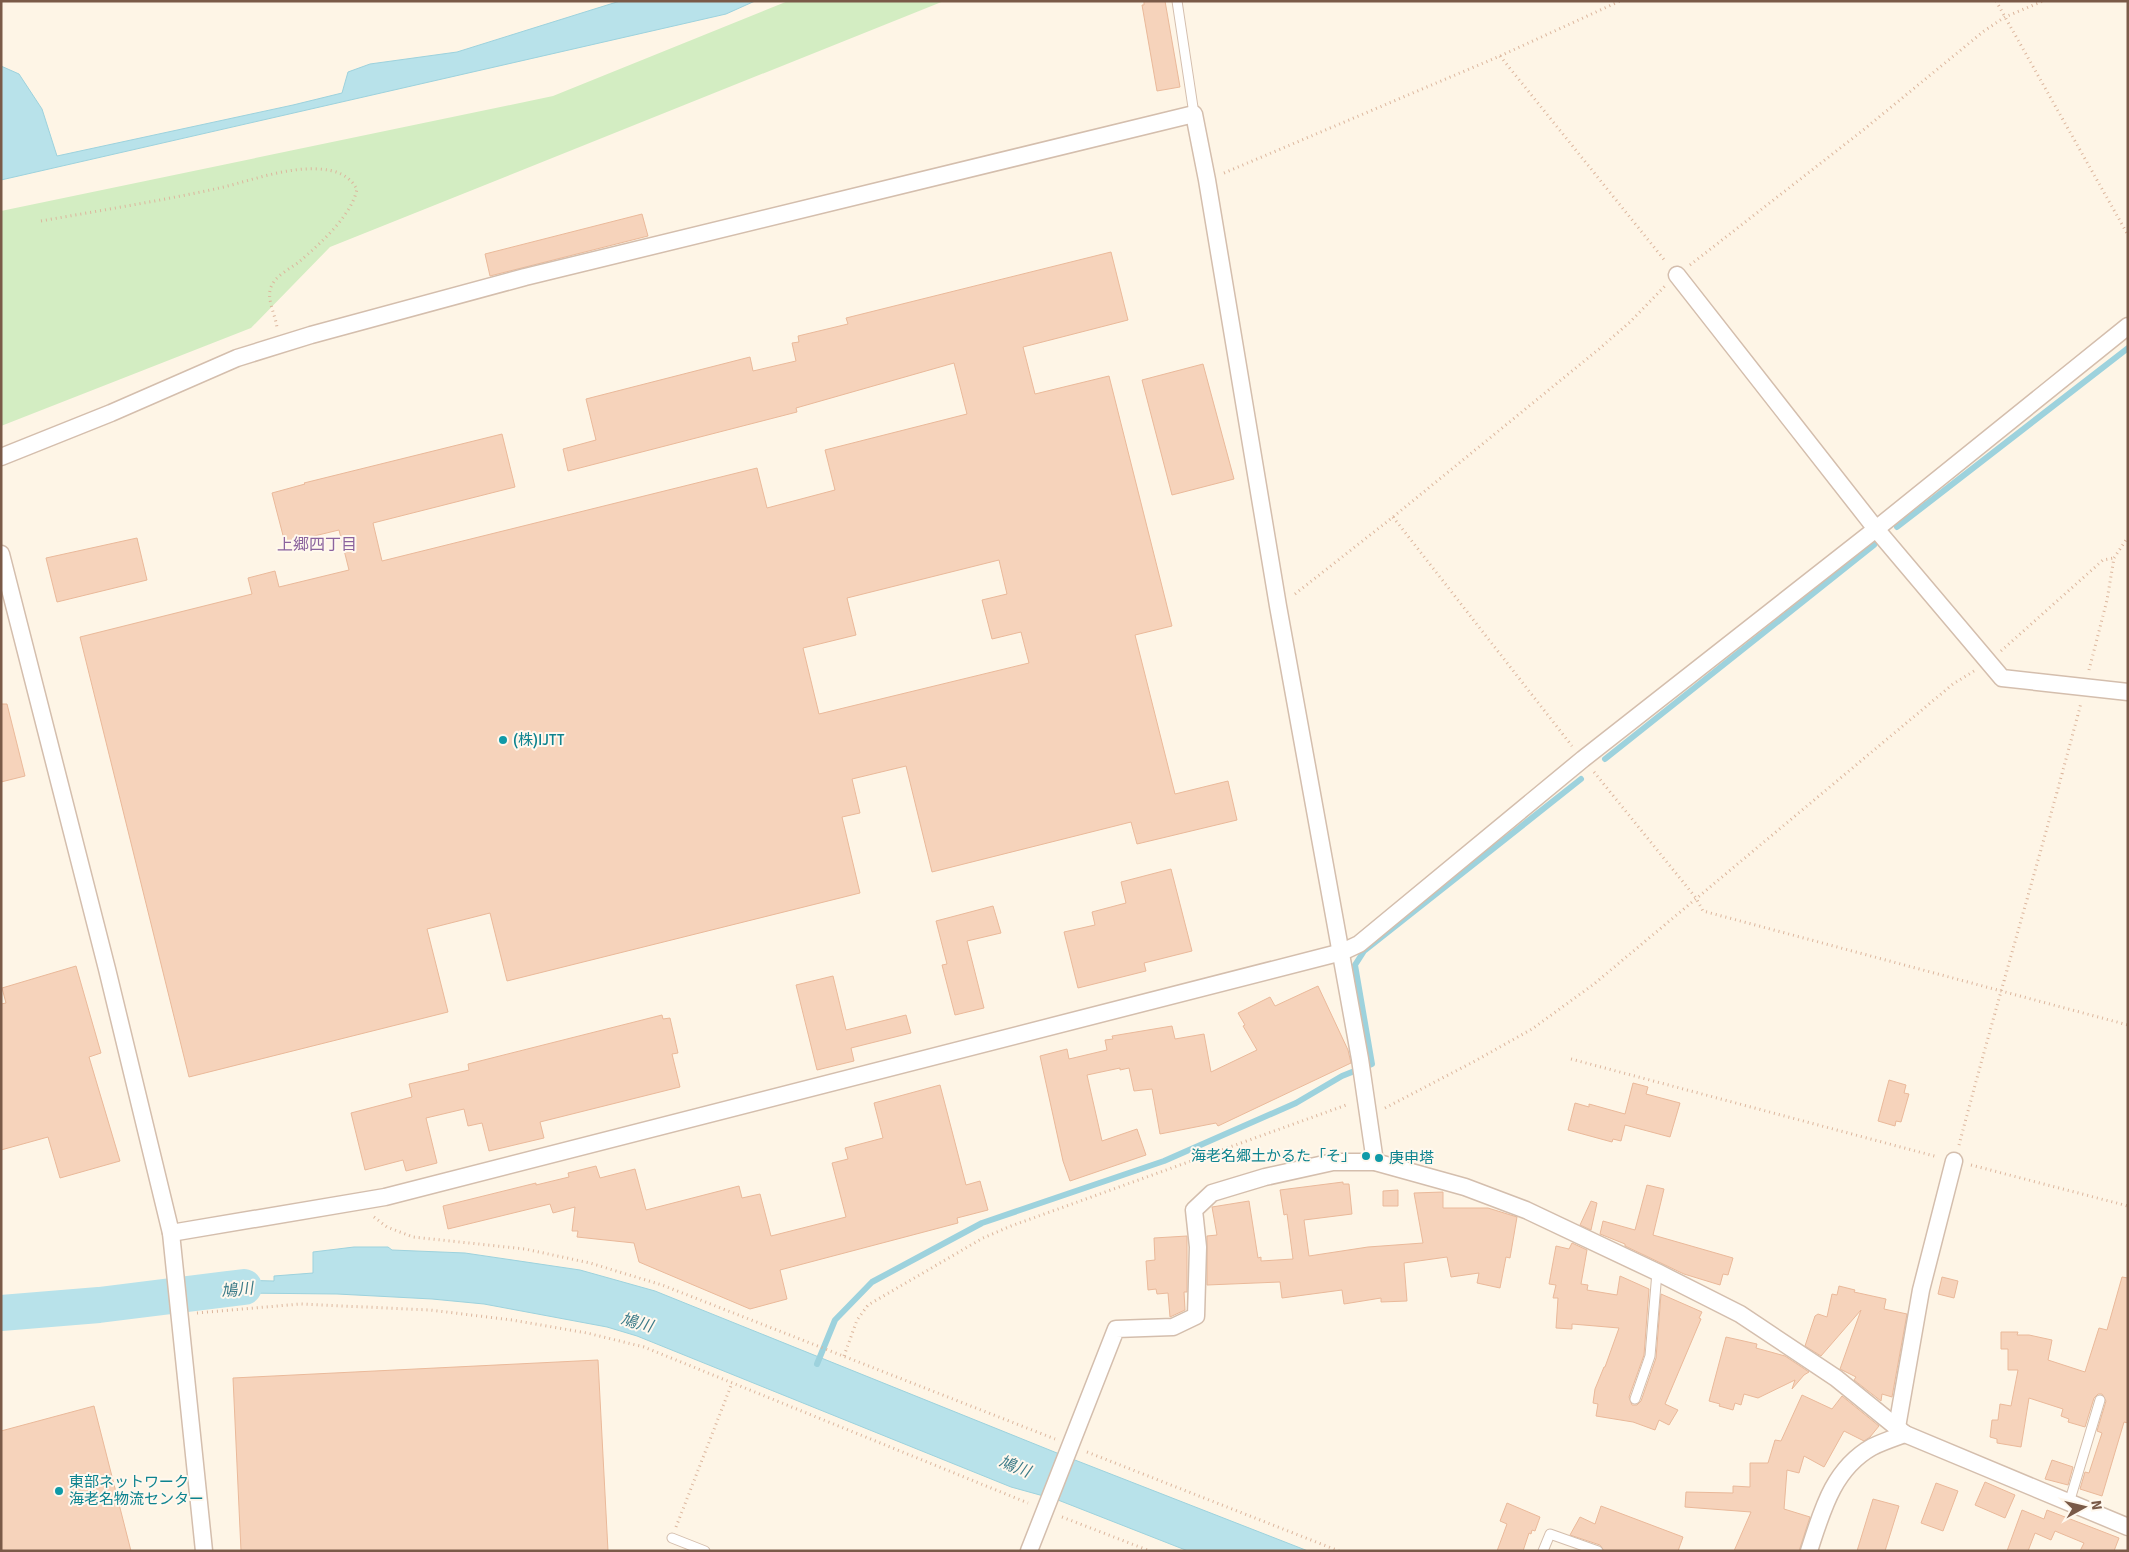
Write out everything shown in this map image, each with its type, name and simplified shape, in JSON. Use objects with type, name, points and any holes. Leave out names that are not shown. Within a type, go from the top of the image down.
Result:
[{"type":"street","points":[[1,457],[111,413],[237,358],[280,344],[525,277],[1194,114],[1207,180],[1278,606],[1342,952],[1376,1162]]},
{"type":"street","points":[[1677,275],[1876,529],[2002,678],[2128,692]]},
{"type":"street","points":[[171,1233],[405,1192],[1342,952],[1359,944],[1583,759],[1876,529],[2128,326]]},
{"type":"street","points":[[1,554],[5,587],[107,968],[171,1233],[204,1551]]},
{"type":"street","points":[[1901,1431],[1921,1290],[1954,1161]]},
{"type":"street","points":[[1029,1551],[1116,1329],[1173,1327],[1196,1316],[1198,1247],[1194,1210],[1212,1194],[1265,1177],[1333,1162],[1376,1162],[1465,1186],[1526,1210],[1740,1314],[1782,1340],[1836,1378],[1901,1431],[2128,1528]]},
{"type":"street","points":[[1809,1551],[1826,1500],[1842,1471],[1871,1448],[1901,1431]]},
{"type":"lane","points":[[1177,1],[1194,114]]},
{"type":"lane","points":[[1635,1399],[1650,1356],[1657,1272]]},
{"type":"lane","points":[[2069,1503],[2100,1400]]},
{"type":"lane","points":[[1543,1551],[1550,1534],[1598,1551]]},
{"type":"lane","points":[[672,1538],[705,1551]]},
{"type":"path","points":[[1207,180],[1500,56],[1620,1]]},
{"type":"path","points":[[1996,1],[2128,235]]},
{"type":"path","points":[[1278,606],[1392,517],[1599,349],[1630,322],[1677,275],[1862,131],[1984,31],[2005,17],[2043,1]]},
{"type":"path","points":[[1500,56],[1677,275]]},
{"type":"path","points":[[41,221],[209,190],[274,173],[317,169],[335,171],[347,177],[357,189],[355,198],[346,214],[300,261],[282,274],[271,286],[269,297],[276,320],[280,344]]},
{"type":"path","points":[[1392,517],[1583,759],[1696,898],[1703,911],[2128,1025]]},
{"type":"path","points":[[1954,1161],[2000,992],[2043,847],[2103,616],[2114,558],[2128,537]]},
{"type":"path","points":[[1369,1117],[1476,1062],[1532,1029],[1594,984],[1953,684],[1988,663],[2104,560],[2114,558]]},
{"type":"path","points":[[1571,1059],[2128,1206]]},
{"type":"path","points":[[844,1356],[857,1320],[868,1305],[983,1238],[1365,1092]]},
{"type":"path","points":[[361,1201],[369,1213],[388,1227],[413,1237],[524,1248],[590,1263],[662,1285],[832,1351],[1069,1449],[1339,1551]]},
{"type":"path","points":[[179,1312],[300,1304],[430,1310],[587,1333],[644,1347],[1046,1507],[1150,1551]]},
{"type":"path","points":[[672,1538],[732,1383]]},
{"type":"green space","points":[[788,1],[944,1],[330,247],[251,328],[1,426],[1,211],[553,96]]},
{"type":"water","points":[[620,1],[755,1],[726,14],[1,180],[1,66],[19,74],[42,109],[57,156],[342,93],[348,72],[370,64],[457,52]]},
{"type":"water","points":[[354,1247],[388,1247],[392,1250],[465,1253],[580,1270],[655,1291],[1057,1453],[1308,1551],[1188,1551],[1058,1500],[1011,1487],[637,1336],[607,1327],[484,1304],[432,1299],[337,1294],[241,1293],[196,1300],[193,1281],[204,1283],[235,1280],[274,1281],[274,1276],[313,1273],[313,1252]]},
{"type":"building","points":[[1144,1],[1165,1],[1180,87],[1157,91],[1142,5],[1144,5]]},
{"type":"building","points":[[642,214],[648,236],[490,276],[485,254]]},
{"type":"building","name":"(株)IJTT","points":[[1111,252],[1128,320],[1023,347],[1035,394],[1109,376],[1172,626],[1135,635],[1175,794],[1228,781],[1237,820],[1137,844],[1131,822],[932,872],[906,766],[852,779],[860,813],[842,817],[860,893],[507,981],[490,913],[427,929],[448,1012],[189,1077],[80,637],[252,594],[248,578],[275,571],[279,587],[349,570],[339,530],[285,543],[272,493],[304,483],[502,434],[515,487],[373,523],[382,561],[757,468],[767,508],[835,490],[825,450],[967,414],[954,363],[796,408],[797,412],[568,471],[563,449],[596,440],[586,399],[750,357],[753,371],[796,361],[792,343],[799,342],[798,336],[848,324],[846,318]],"holes":[[[999,560],[1007,594],[982,600],[992,639],[1021,632],[1029,663],[819,714],[803,648],[856,635],[847,598]]]},
{"type":"building","points":[[1203,364],[1234,479],[1172,495],[1142,380]]},
{"type":"building","points":[[137,538],[147,580],[57,602],[46,558]]},
{"type":"building","points":[[1,704],[7,704],[25,776],[1,782]]},
{"type":"building","points":[[1171,869],[1192,951],[1144,963],[1146,971],[1078,988],[1064,932],[1095,925],[1092,912],[1126,903],[1121,882]]},
{"type":"building","points":[[993,906],[1001,933],[967,941],[984,1008],[955,1015],[942,965],[947,964],[936,921]]},
{"type":"building","points":[[76,966],[101,1053],[89,1057],[120,1161],[60,1178],[48,1137],[1,1150],[1,1004],[6,1003],[2,988]]},
{"type":"building","points":[[833,976],[846,1030],[906,1015],[911,1033],[851,1048],[854,1061],[817,1070],[796,985]]},
{"type":"building","points":[[1318,986],[1348,1050],[1351,1063],[1218,1126],[1216,1123],[1160,1134],[1152,1089],[1134,1091],[1129,1068],[1087,1075],[1102,1141],[1137,1129],[1146,1155],[1070,1181],[1063,1161],[1040,1056],[1067,1049],[1069,1059],[1107,1050],[1105,1040],[1113,1039],[1112,1036],[1172,1026],[1175,1039],[1204,1034],[1211,1072],[1257,1050],[1238,1013],[1270,997],[1275,1006]]},
{"type":"building","points":[[662,1015],[663,1019],[670,1018],[678,1053],[672,1054],[680,1087],[540,1122],[544,1138],[489,1151],[482,1123],[468,1126],[464,1109],[426,1118],[437,1163],[406,1171],[403,1160],[365,1170],[351,1113],[412,1097],[409,1084],[469,1070],[468,1064]]},
{"type":"building","points":[[1889,1080],[1906,1085],[1904,1093],[1909,1094],[1901,1122],[1896,1121],[1895,1126],[1878,1121]]},
{"type":"building","points":[[1633,1083],[1648,1087],[1646,1094],[1680,1103],[1670,1137],[1625,1125],[1621,1141],[1613,1139],[1612,1142],[1568,1130],[1575,1103],[1589,1107],[1589,1104],[1625,1114]]},
{"type":"building","points":[[940,1085],[966,1185],[980,1181],[988,1210],[957,1218],[958,1223],[780,1270],[787,1299],[750,1309],[639,1262],[634,1243],[577,1237],[578,1231],[572,1231],[575,1207],[553,1213],[550,1204],[448,1229],[443,1206],[536,1183],[536,1185],[569,1177],[568,1173],[596,1166],[600,1178],[635,1169],[646,1210],[739,1186],[742,1198],[760,1194],[771,1236],[846,1217],[832,1163],[848,1159],[845,1148],[883,1138],[874,1103]]},
{"type":"building","points":[[1343,1182],[1343,1184],[1349,1184],[1352,1214],[1304,1220],[1309,1256],[1368,1247],[1423,1243],[1414,1193],[1443,1192],[1443,1208],[1488,1208],[1517,1217],[1510,1258],[1506,1257],[1500,1288],[1477,1283],[1479,1273],[1451,1277],[1447,1257],[1404,1263],[1407,1301],[1381,1302],[1381,1298],[1344,1304],[1342,1290],[1282,1298],[1280,1282],[1207,1285],[1207,1236],[1217,1235],[1212,1207],[1249,1201],[1258,1258],[1261,1257],[1261,1261],[1293,1259],[1287,1214],[1284,1215],[1280,1190]]},
{"type":"building","points":[[1647,1185],[1664,1189],[1653,1235],[1733,1258],[1728,1275],[1723,1274],[1720,1285],[1684,1274],[1625,1246],[1625,1244],[1600,1234],[1603,1221],[1635,1230]]},
{"type":"building","points":[[1398,1190],[1398,1206],[1383,1206],[1383,1191]]},
{"type":"building","points":[[1591,1201],[1597,1203],[1591,1230],[1580,1225]]},
{"type":"building","points":[[1187,1236],[1187,1292],[1184,1292],[1185,1310],[1170,1317],[1168,1293],[1157,1294],[1156,1289],[1148,1290],[1146,1261],[1155,1260],[1154,1238]]},
{"type":"building","points":[[1572,1243],[1587,1250],[1581,1284],[1588,1285],[1587,1290],[1617,1295],[1620,1276],[1649,1289],[1644,1355],[1629,1397],[1632,1405],[1637,1405],[1641,1401],[1656,1358],[1661,1294],[1702,1312],[1699,1318],[1701,1319],[1665,1404],[1678,1410],[1669,1425],[1659,1420],[1655,1430],[1633,1422],[1596,1416],[1598,1404],[1593,1403],[1595,1389],[1619,1328],[1572,1324],[1572,1329],[1556,1328],[1558,1298],[1553,1298],[1556,1285],[1549,1284],[1556,1246],[1569,1249]]},
{"type":"building","points":[[1942,1277],[1958,1281],[1954,1298],[1938,1294]]},
{"type":"building","points":[[2122,1277],[2128,1278],[2128,1423],[2124,1422],[2102,1496],[2080,1489],[2085,1472],[2089,1473],[2102,1433],[2097,1431],[2106,1401],[2102,1394],[2098,1394],[2094,1398],[2085,1427],[2068,1422],[2069,1419],[2061,1416],[2063,1409],[2029,1398],[2021,1447],[1997,1443],[1997,1439],[1990,1437],[1992,1420],[1998,1420],[2000,1404],[2011,1406],[2018,1370],[2008,1370],[2008,1349],[2001,1349],[2001,1332],[2018,1332],[2017,1335],[2029,1335],[2052,1340],[2048,1360],[2085,1372],[2099,1328],[2107,1330]]},
{"type":"building","points":[[1839,1286],[1855,1290],[1854,1292],[1886,1299],[1884,1309],[1907,1314],[1892,1397],[1882,1394],[1881,1401],[1854,1380],[1856,1377],[1840,1369],[1861,1310],[1821,1356],[1805,1346],[1815,1316],[1818,1314],[1827,1317],[1832,1294],[1837,1295]]},
{"type":"building","points":[[1726,1337],[1757,1344],[1756,1348],[1785,1356],[1809,1372],[1792,1389],[1795,1380],[1758,1398],[1744,1394],[1741,1405],[1735,1403],[1733,1410],[1719,1406],[1720,1404],[1709,1401]]},
{"type":"building","points":[[598,1360],[608,1551],[241,1551],[233,1378]]},
{"type":"building","points":[[1802,1395],[1832,1409],[1842,1396],[1879,1426],[1864,1441],[1844,1431],[1824,1467],[1804,1456],[1799,1473],[1787,1470],[1784,1509],[1810,1517],[1799,1551],[1734,1551],[1751,1512],[1685,1507],[1686,1492],[1733,1493],[1733,1486],[1750,1487],[1750,1463],[1768,1463],[1775,1440],[1781,1441]]},
{"type":"building","name":"東部ネットワーク 海老名物流センター","points":[[94,1406],[131,1551],[1,1551],[1,1431]]},
{"type":"building","points":[[2052,1460],[2073,1467],[2068,1485],[2045,1479]]},
{"type":"building","points":[[1985,1482],[2015,1495],[2005,1518],[1975,1505]]},
{"type":"building","points":[[1936,1483],[1958,1491],[1943,1531],[1921,1523]]},
{"type":"building","points":[[1873,1499],[1899,1506],[1885,1551],[1857,1551]]},
{"type":"building","points":[[1507,1503],[1540,1517],[1535,1531],[1532,1530],[1531,1534],[1529,1533],[1523,1551],[1497,1551],[1507,1524],[1500,1521]]},
{"type":"building","points":[[1601,1506],[1683,1537],[1678,1551],[1604,1551],[1600,1545],[1570,1535],[1580,1517],[1595,1524]]},
{"type":"building","points":[[2022,1510],[2044,1519],[2047,1510],[2119,1538],[2114,1551],[2080,1551],[2084,1543],[2055,1531],[2051,1540],[2035,1533],[2028,1551],[2007,1551]]},
{"type":"waterway","points":[[1897,527],[2128,348]]},
{"type":"waterway","points":[[1605,759],[1874,545]]},
{"type":"waterway","points":[[817,1364],[835,1320],[872,1282],[982,1223],[1164,1161],[1296,1103],[1342,1076],[1372,1064],[1355,965],[1364,951],[1581,779]]},
{"type":"waterway","name":"鳩川","points":[[1,1313],[99,1305],[244,1287]]},
{"type":"place","name":"(株)IJTT","points":[[503,740]]},
{"type":"place","name":"海老名郷土かるた「そ」","points":[[1366,1156]]},
{"type":"place","name":"庚申塔","points":[[1379,1158]]},
{"type":"place","name":"東部ネットワーク 海老名物流センター","points":[[59,1491]]},
{"type":"district","name":"上郷四丁目","points":[[317,544]]}]
